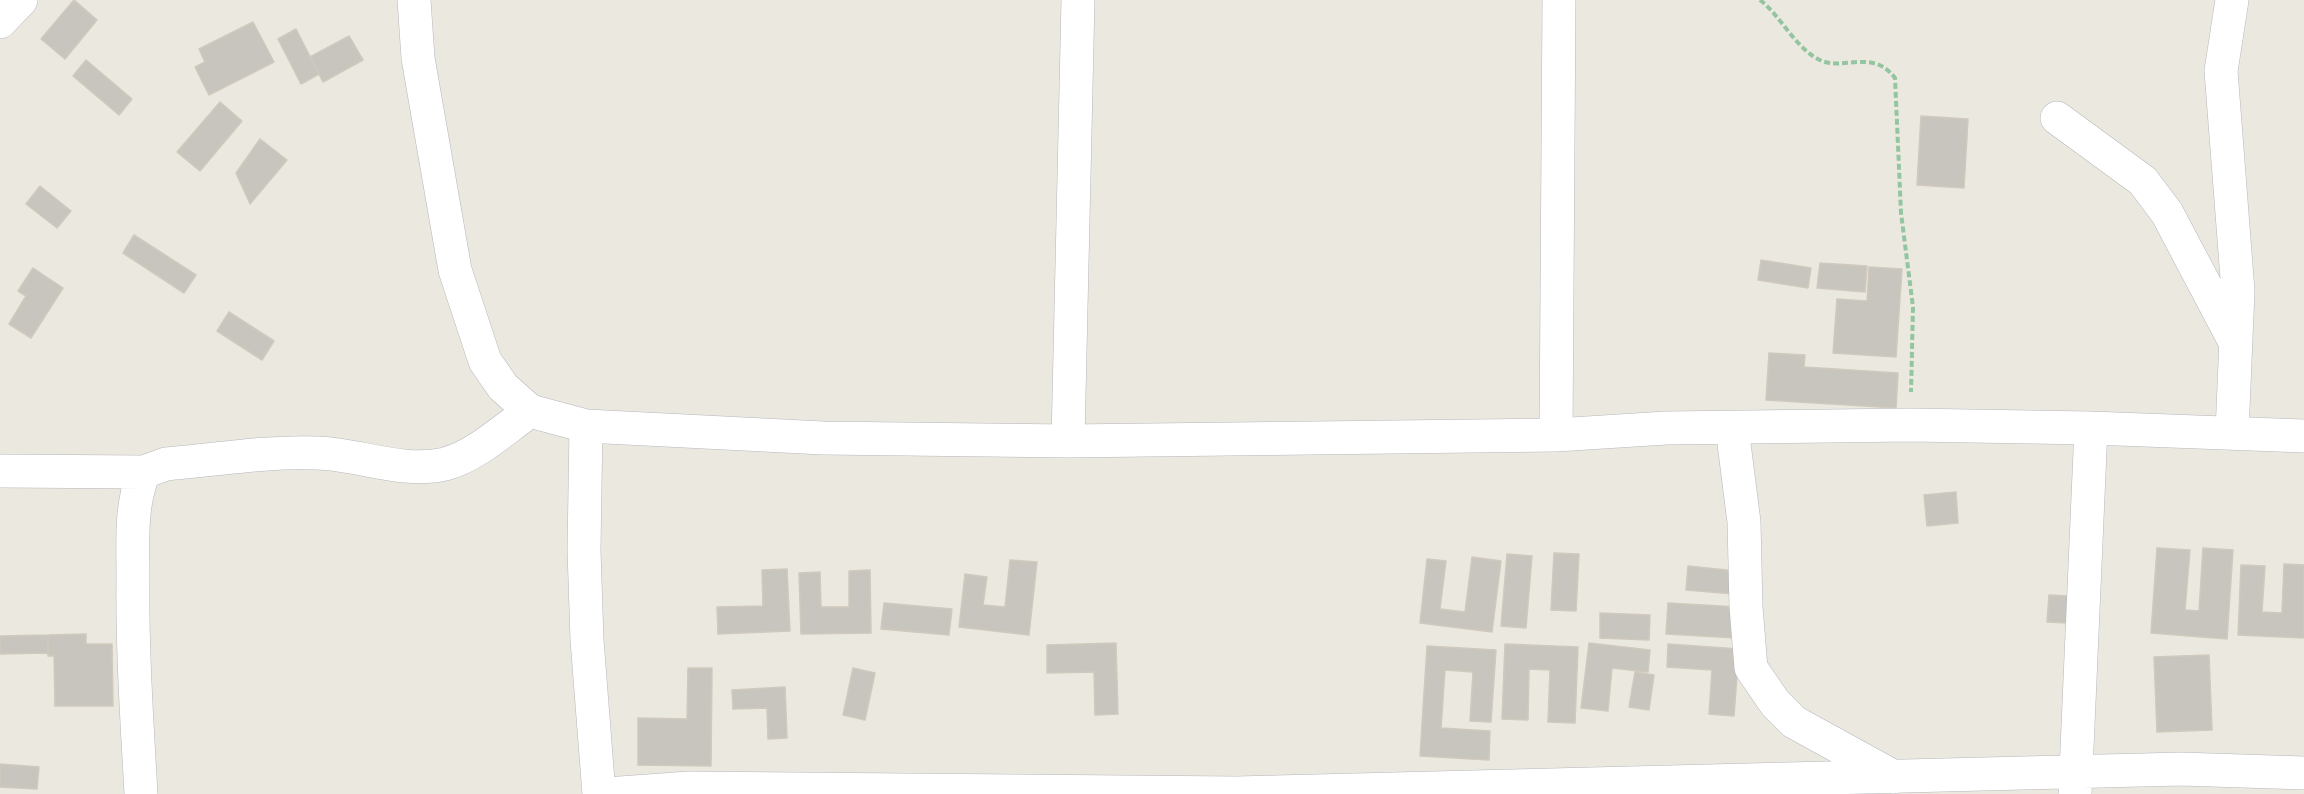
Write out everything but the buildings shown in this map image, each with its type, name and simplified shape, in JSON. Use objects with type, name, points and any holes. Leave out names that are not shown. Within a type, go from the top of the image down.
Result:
[{"type":"street","points":[[0,22],[21,0]]},
{"type":"street","points":[[414,0],[418,58],[455,270],[485,361],[503,387],[530,411],[586,426],[823,438],[1068,441],[1556,435],[1666,428],[1911,425],[2091,428],[2304,436]]},
{"type":"street","points":[[1068,441],[1078,0]]},
{"type":"street","points":[[1556,435],[1559,0]]},
{"type":"street","points":[[2232,0],[2221,71],[2238,291],[2232,433]]},
{"type":"street","points":[[2057,118],[2143,181],[2168,213],[2235,342]]},
{"type":"street","points":[[0,471],[144,472],[166,464],[316,453],[392,464],[421,466],[444,464],[462,458],[530,411]]},
{"type":"street","points":[[586,426],[584,550],[586,629],[599,794]]},
{"type":"street","points":[[1732,428],[1744,522],[1746,607],[1751,668],[1775,702],[1794,722],[1895,777]]},
{"type":"street","points":[[2075,783],[2091,428]]},
{"type":"street","points":[[141,794],[132,616],[133,514],[136,492],[144,472]]},
{"type":"street","points":[[607,794],[689,788],[926,792],[1236,793],[1424,786],[1895,777],[2075,783],[2181,769],[2304,773]]},
{"type":"path","points":[[1760,0],[1774,11],[1804,49],[1824,62],[1873,63],[1889,69],[1895,78],[1901,213],[1913,307],[1911,425]]}]
